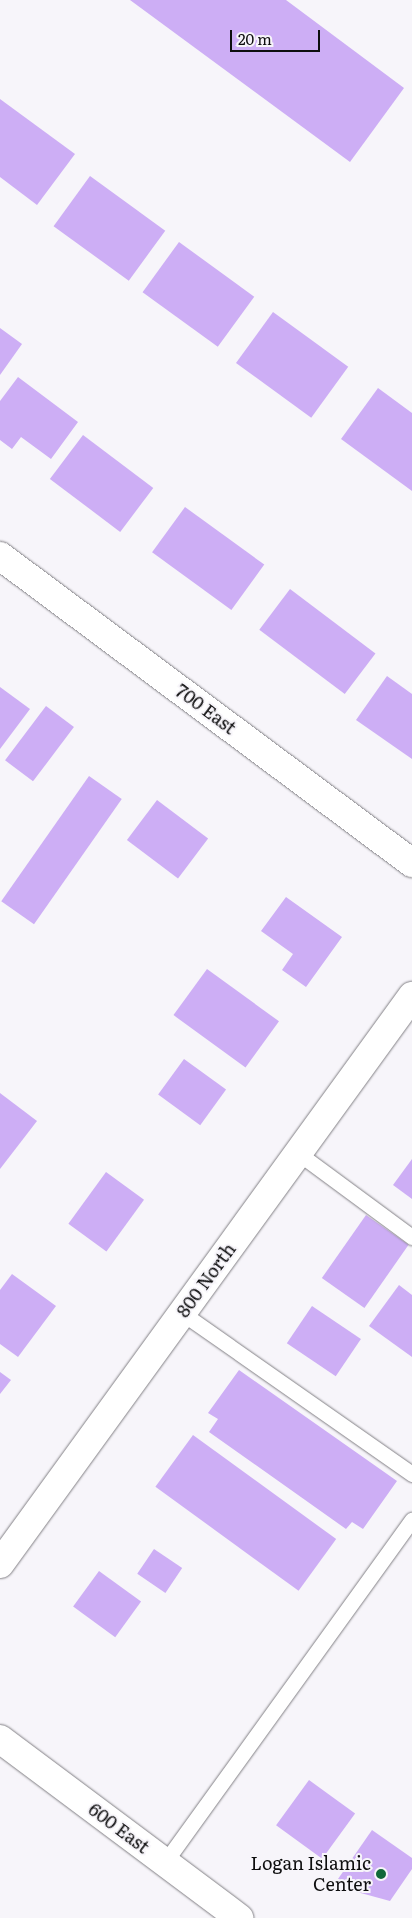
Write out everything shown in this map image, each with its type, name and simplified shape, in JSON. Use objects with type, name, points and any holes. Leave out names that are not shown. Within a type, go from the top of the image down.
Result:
[{"type":"street","name":"700 East","points":[[0,556],[412,863]]},
{"type":"street","name":"800 North","points":[[0,1564],[412,996]]},
{"type":"street","name":"600 East","points":[[0,1739],[239,1918]]},
{"type":"lane","points":[[298,1152],[412,1237]]},
{"type":"lane","points":[[182,1313],[412,1474]]},
{"type":"lane","points":[[164,1862],[412,1520]]},
{"type":"building","points":[[130,0],[286,0],[404,88],[350,162]]},
{"type":"building","points":[[0,99],[75,154],[37,205],[0,177]]},
{"type":"building","points":[[90,176],[165,231],[129,281],[54,226]]},
{"type":"building","points":[[179,242],[254,297],[218,347],[143,292]]},
{"type":"building","points":[[273,312],[348,367],[311,418],[236,363]]},
{"type":"building","points":[[0,328],[22,344],[0,375]]},
{"type":"building","points":[[18,377],[78,422],[51,459],[21,437],[12,449],[0,440],[0,401]]},
{"type":"building","points":[[378,388],[412,413],[412,491],[341,439]]},
{"type":"building","points":[[83,435],[153,488],[120,532],[50,479]]},
{"type":"building","points":[[185,507],[264,565],[231,610],[152,552]]},
{"type":"building","points":[[290,589],[375,653],[345,694],[259,630]]},
{"type":"building","points":[[387,676],[412,694],[412,759],[356,720]]},
{"type":"building","points":[[0,687],[30,709],[0,749]]},
{"type":"building","points":[[46,706],[74,727],[33,781],[5,760]]},
{"type":"building","points":[[89,776],[122,799],[34,924],[1,901]]},
{"type":"building","points":[[157,800],[208,839],[178,878],[127,840]]},
{"type":"building","points":[[286,897],[342,937],[306,987],[282,970],[293,954],[261,931]]},
{"type":"building","points":[[207,969],[279,1021],[245,1067],[173,1015]]},
{"type":"building","points":[[184,1059],[226,1090],[200,1125],[158,1095]]},
{"type":"building","points":[[0,1093],[37,1121],[0,1169]]},
{"type":"building","points":[[412,1159],[412,1199],[393,1185]]},
{"type":"building","points":[[106,1172],[144,1200],[106,1251],[68,1224]]},
{"type":"building","points":[[366,1215],[409,1245],[364,1308],[322,1278]]},
{"type":"building","points":[[12,1274],[56,1306],[18,1357],[0,1344],[0,1290]]},
{"type":"building","points":[[399,1285],[412,1295],[412,1357],[369,1326]]},
{"type":"building","points":[[312,1306],[361,1339],[336,1376],[287,1343]]},
{"type":"building","points":[[239,1370],[397,1481],[363,1529],[352,1522],[346,1529],[209,1432],[218,1419],[208,1413]]},
{"type":"building","points":[[0,1372],[11,1380],[0,1394]]},
{"type":"building","points":[[193,1435],[336,1539],[299,1591],[155,1487]]},
{"type":"building","points":[[154,1549],[182,1568],[165,1593],[137,1574]]},
{"type":"building","points":[[99,1571],[141,1602],[115,1637],[73,1607]]},
{"type":"building","points":[[309,1780],[355,1814],[322,1859],[276,1825]]},
{"type":"building","points":[[372,1830],[412,1858],[412,1869],[390,1901],[357,1892],[338,1879]]},
{"type":"place","name":"Logan Islamic Center","points":[[381,1874]]}]
